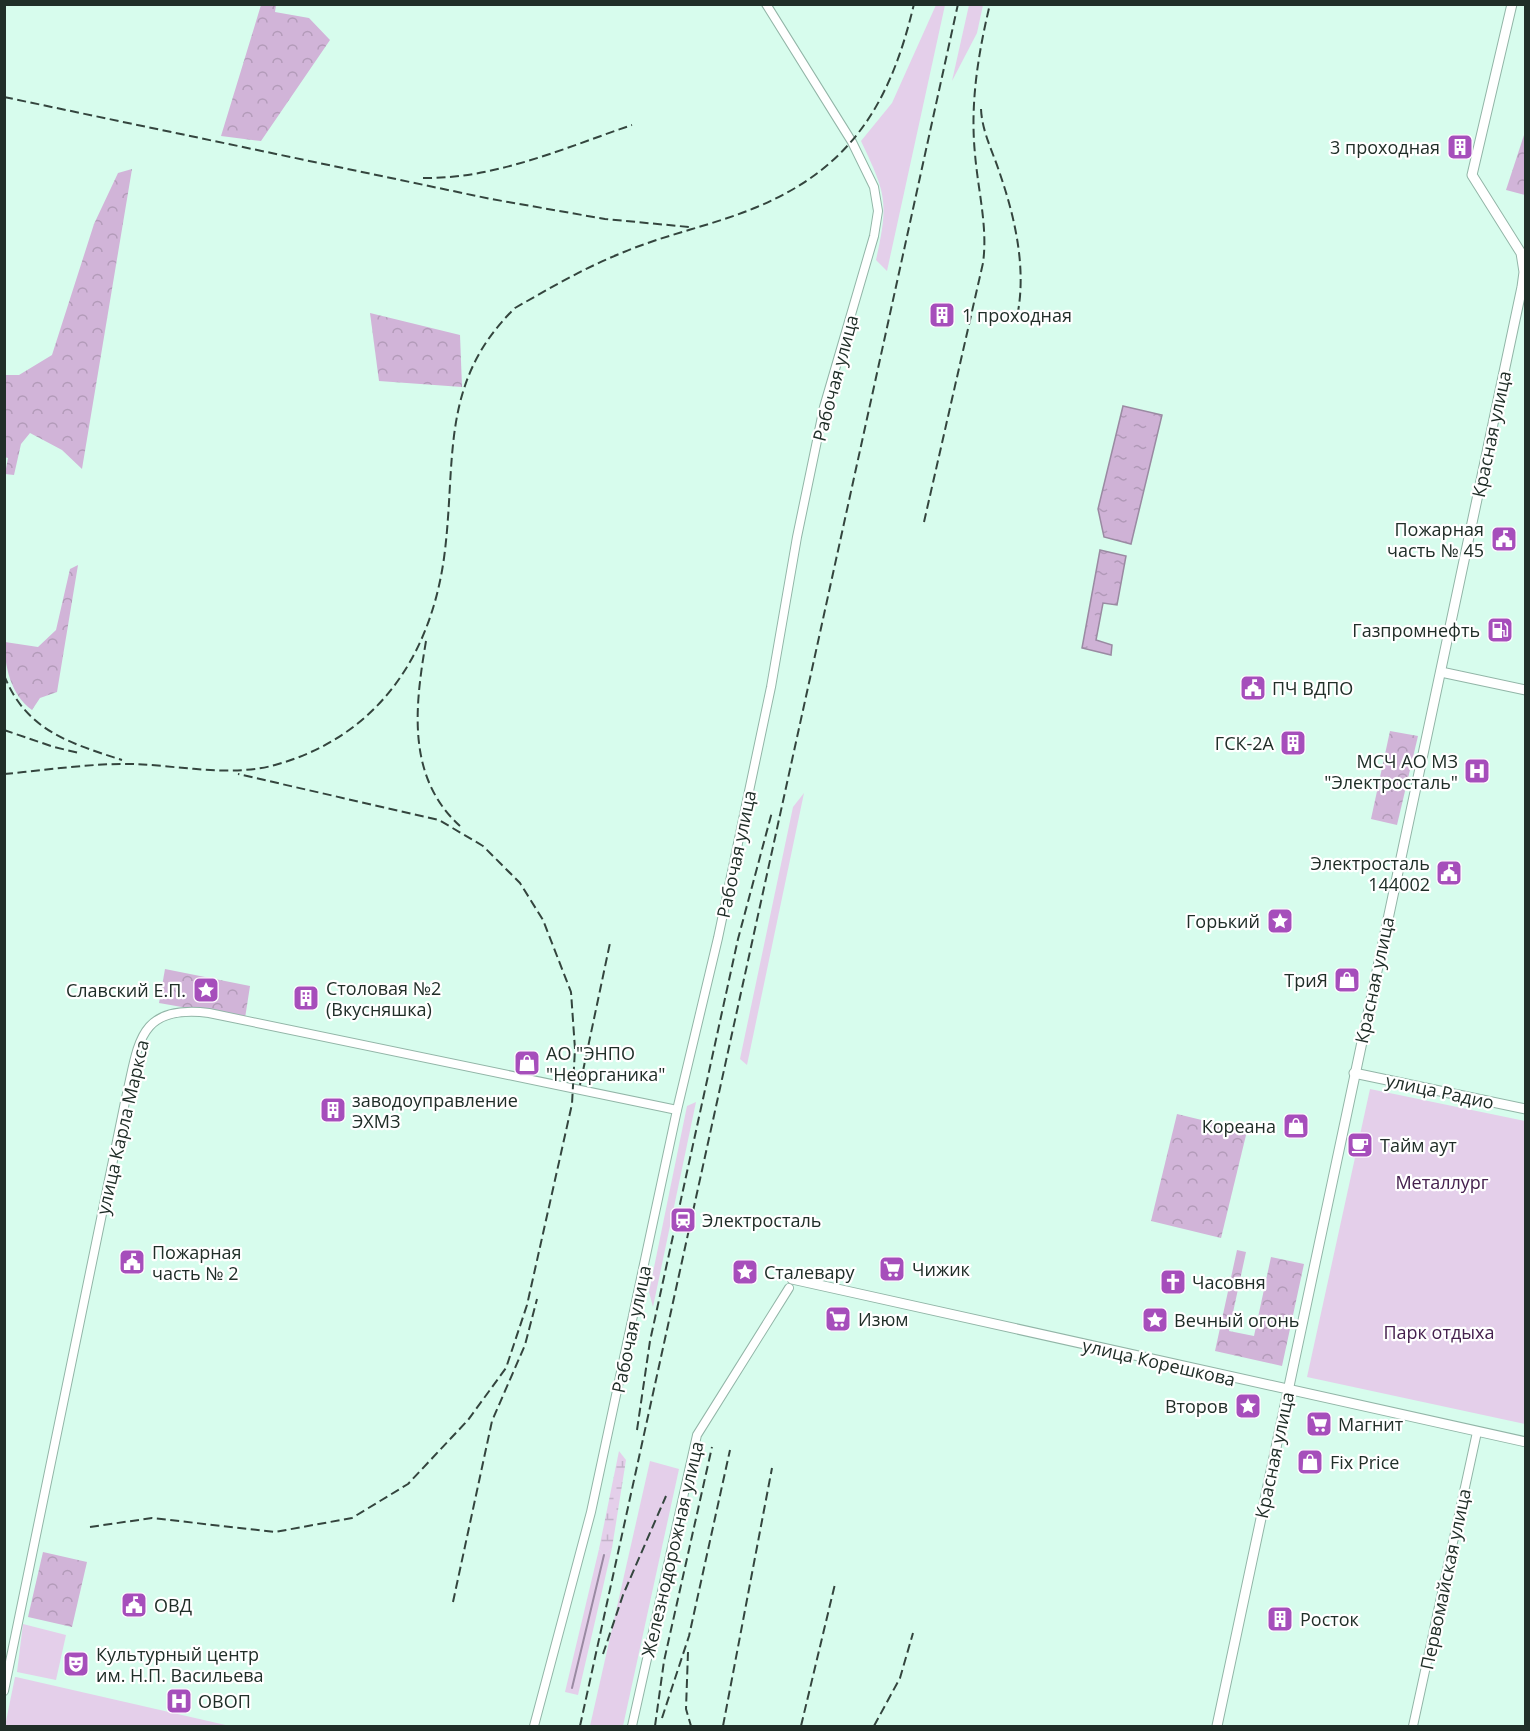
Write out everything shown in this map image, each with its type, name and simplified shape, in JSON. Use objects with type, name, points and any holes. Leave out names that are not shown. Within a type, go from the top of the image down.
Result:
[{"type":"main road","name":"Красная улица","points":[[1217,1726],[1524,272],[1521,253],[1473,175],[1512,4]]},
{"type":"main road","points":[[1441,672],[1526,690]]},
{"type":"main road","name":"улица Радио","points":[[1354,1073],[1526,1109]]},
{"type":"main road","name":"улица Корешкова","points":[[791,1284],[1526,1442]]},
{"type":"street","name":"Рабочая улица","points":[[534,1726],[591,1512],[677,1110],[718,938],[771,687],[797,537],[824,408],[874,236],[878,211],[874,187],[852,142],[766,4]]},
{"type":"street","name":"улица Карла Маркса","points":[[4,1691],[124,1102],[141,1040],[156,1020],[176,1011],[209,1013],[677,1110]]},
{"type":"street","name":"Железнодорожная улица","points":[[632,1726],[697,1436],[791,1284]]},
{"type":"street","name":"Первомайская улица","points":[[1413,1726],[1477,1432]]},
{"type":"green space","points":[[261,5],[276,5],[275,12],[309,18],[330,40],[261,141],[221,136]]},
{"type":"green space","points":[[936,5],[945,5],[887,271],[876,260],[883,224],[883,198],[876,174],[861,141],[892,103]]},
{"type":"green space","points":[[969,5],[983,5],[977,33],[952,81]]},
{"type":"green space","points":[[1525,132],[1526,195],[1506,190]]},
{"type":"green space","points":[[132,169],[82,469],[62,450],[30,433],[21,444],[14,475],[5,474],[8,458],[4,457],[5,375],[19,375],[52,355],[94,224],[118,173]]},
{"type":"green space","points":[[370,313],[460,335],[462,387],[379,381]]},
{"type":"green space","points":[[78,565],[57,692],[40,698],[32,710],[19,696],[10,679],[5,642],[38,647],[56,630],[70,569]]},
{"type":"green space","points":[[1390,731],[1418,736],[1397,825],[1371,819]]},
{"type":"green space","points":[[804,793],[747,1065],[740,1059],[793,807]]},
{"type":"green space","points":[[165,969],[250,986],[245,1018],[159,1003]]},
{"type":"green space","points":[[1370,1089],[1525,1121],[1525,1424],[1307,1377]]},
{"type":"green space","points":[[696,1102],[653,1307],[649,1292],[687,1106]]},
{"type":"green space","points":[[1177,1114],[1247,1131],[1221,1238],[1151,1221]]},
{"type":"green space","points":[[1237,1250],[1246,1252],[1229,1331],[1254,1336],[1271,1257],[1304,1264],[1282,1366],[1215,1351]]},
{"type":"green space","points":[[619,1451],[626,1460],[612,1548],[604,1555],[599,1549]]},
{"type":"green space","points":[[650,1461],[679,1469],[623,1726],[590,1726]]},
{"type":"green space","points":[[612,1548],[578,1695],[565,1692],[599,1549],[604,1555]]},
{"type":"green space","points":[[43,1552],[87,1562],[72,1627],[28,1617]]},
{"type":"green space","points":[[23,1624],[66,1635],[56,1680],[17,1672]]},
{"type":"green space","points":[[16,1677],[230,1726],[5,1726]]},
{"type":"water","points":[[1123,406],[1162,415],[1131,544],[1104,537],[1098,509]]},
{"type":"water","points":[[1100,550],[1126,556],[1117,605],[1103,603],[1096,640],[1112,645],[1111,655],[1082,648]]},
{"type":"waterway","points":[[572,1688],[604,1555]]},
{"type":"railway","points":[[4,774],[119,764],[206,770],[258,768],[275,765],[311,752],[342,735],[369,714],[392,688],[411,660],[426,629],[437,594],[444,558],[452,456],[462,395],[473,365],[490,336],[515,308],[582,271],[640,246],[757,207],[790,191],[819,172],[843,151],[863,127],[880,100],[905,39],[914,4]]},
{"type":"railway","points":[[580,1726],[958,4]]},
{"type":"railway","points":[[924,522],[983,263],[983,222],[975,154],[974,98],[990,4]]},
{"type":"railway","points":[[4,97],[491,199],[605,219],[689,227]]},
{"type":"railway","points":[[981,109],[985,133],[1010,206],[1018,243],[1021,280],[1017,317]]},
{"type":"railway","points":[[423,178],[450,177],[503,168],[632,125]]},
{"type":"railway","points":[[426,641],[418,715],[423,763],[430,786],[443,807],[460,826]]},
{"type":"railway","points":[[4,675],[24,710],[37,722],[68,740],[122,760]]},
{"type":"railway","points":[[4,730],[79,753]]},
{"type":"railway","points":[[90,1527],[152,1518],[275,1532],[352,1518],[408,1484],[468,1420],[506,1368],[527,1305],[572,1104],[575,1049],[571,992],[543,920],[520,883],[483,846],[439,820],[238,774]]},
{"type":"railway","points":[[637,1430],[650,1341],[738,939],[772,812]]},
{"type":"railway","points":[[580,1085],[610,943]]},
{"type":"railway","points":[[453,1602],[492,1421],[525,1345],[537,1299]]},
{"type":"railway","points":[[655,1726],[664,1661],[712,1447]]},
{"type":"railway","points":[[662,1718],[689,1636],[730,1450]]},
{"type":"railway","points":[[723,1726],[772,1468]]},
{"type":"railway","points":[[603,1654],[623,1595],[666,1496]]},
{"type":"railway","points":[[801,1726],[835,1584]]},
{"type":"railway","points":[[874,1726],[900,1678],[913,1633]]},
{"type":"railway","points":[[688,1652],[686,1709],[691,1726]]},
{"type":"place","name":"3 проходная","points":[[1460,147]]},
{"type":"place","name":"1 проходная","points":[[942,315]]},
{"type":"place","name":"Пожарная часть № 45","points":[[1504,539]]},
{"type":"place","name":"Газпромнефть","points":[[1500,630]]},
{"type":"place","name":"ПЧ ВДПО","points":[[1253,688]]},
{"type":"place","name":"ГСК-2А","points":[[1293,743]]},
{"type":"place","name":"МСЧ АО МЗ \"Электросталь\"","points":[[1477,771]]},
{"type":"place","name":"Электросталь 144002","points":[[1449,873]]},
{"type":"place","name":"Горький","points":[[1280,921]]},
{"type":"place","name":"ТриЯ","points":[[1347,980]]},
{"type":"place","name":"Славский Е.П.","points":[[206,990]]},
{"type":"place","name":"Столовая №2 (Вкусняшка)","points":[[306,998]]},
{"type":"place","name":"АО \"ЭНПО \"Неорганика\"","points":[[527,1063]]},
{"type":"place","name":"заводоуправление ЭХМЗ","points":[[333,1110]]},
{"type":"place","name":"Кореана","points":[[1296,1126]]},
{"type":"place","name":"Тайм аут","points":[[1360,1145]]},
{"type":"place","name":"Электросталь","points":[[683,1220]]},
{"type":"place","name":"Пожарная часть № 2","points":[[132,1262]]},
{"type":"place","name":"Чижик","points":[[892,1269]]},
{"type":"place","name":"Сталевару","points":[[745,1272]]},
{"type":"place","name":"Часовня","points":[[1173,1282]]},
{"type":"place","name":"Изюм","points":[[838,1319]]},
{"type":"place","name":"Вечный огонь","points":[[1155,1320]]},
{"type":"place","name":"Второв","points":[[1248,1406]]},
{"type":"place","name":"Магнит","points":[[1319,1424]]},
{"type":"place","name":"Fix Price","points":[[1310,1462]]},
{"type":"place","name":"ОВД","points":[[134,1605]]},
{"type":"place","name":"Росток","points":[[1280,1619]]},
{"type":"place","name":"Культурный центр им. Н.П. Васильева","points":[[76,1664]]},
{"type":"place","name":"ОВОП","points":[[179,1701]]},
{"type":"park label","name":"Металлург","points":[[1442,1182]]},
{"type":"park label","name":"Парк отдыха","points":[[1439,1332]]}]
